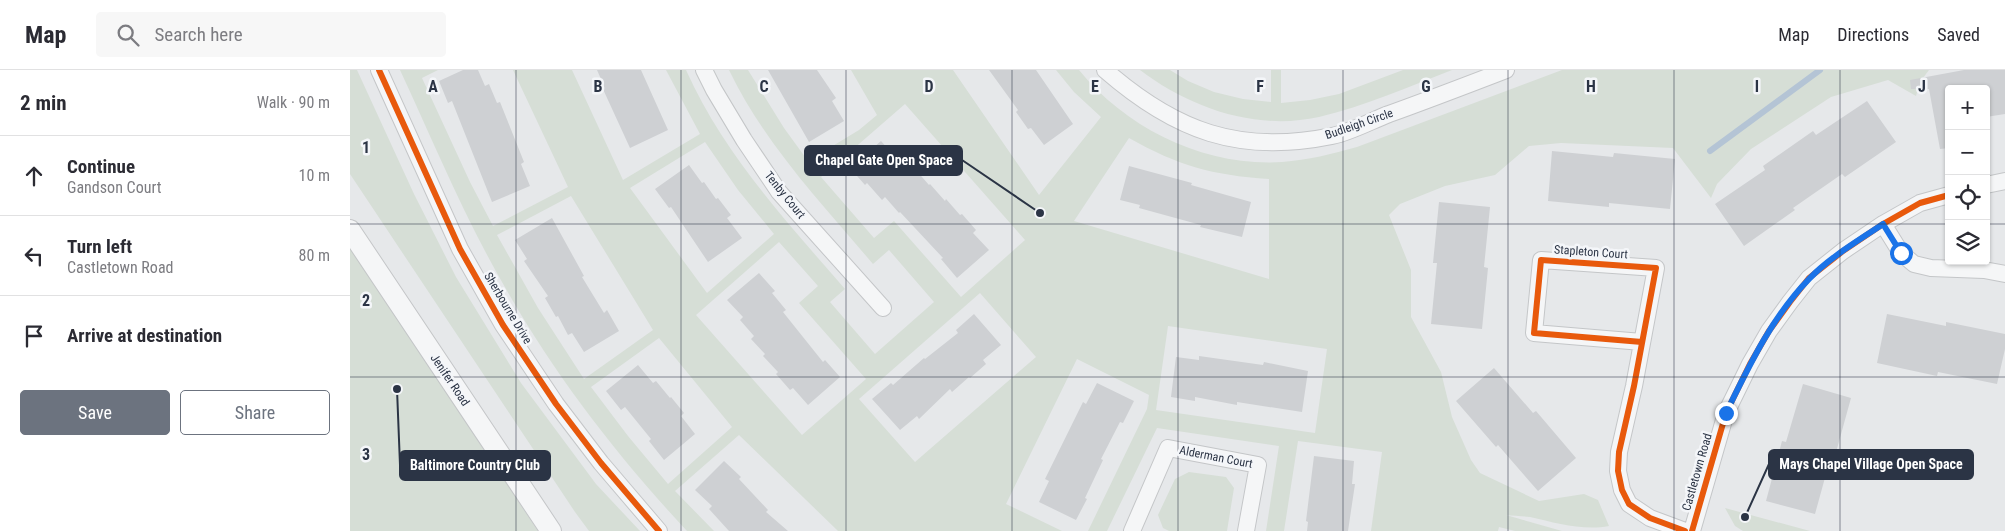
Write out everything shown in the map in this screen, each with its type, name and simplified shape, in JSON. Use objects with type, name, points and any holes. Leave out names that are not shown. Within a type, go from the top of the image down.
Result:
[{"type":"street","name":"Sherbourne Drive","points":[[379,70],[460,249],[503,325],[556,404],[601,463],[659,531]]},
{"type":"street","name":"Tenby Court","points":[[704,70],[739,132],[780,192],[883,308]]},
{"type":"street","name":"Budleigh Circle","points":[[1105,70],[1133,94],[1182,123],[1198,130],[1228,138],[1260,142],[1294,142],[1334,135],[1506,70]]},
{"type":"street","points":[[1990,184],[2005,181]]},
{"type":"street","name":"Castletown Road","points":[[1692,531],[1726,413],[1750,364],[1769,331],[1809,278],[1843,251],[1883,224],[1920,203],[1945,196]]},
{"type":"street","points":[[1883,224],[1901,253],[1914,264],[1931,268],[1984,270],[2005,274]]},
{"type":"street","name":"Jenifer Road","points":[[350,230],[551,531]]},
{"type":"street","name":"Stapleton Court","points":[[1642,342],[1534,333],[1541,260],[1656,268],[1642,342],[1619,452],[1618,471],[1622,490],[1629,504],[1650,518],[1685,531]]},
{"type":"street","name":"Alderman Court","points":[[1132,531],[1168,448],[1258,465],[1246,531]]},
{"type":"shaded area","points":[[350,70],[357,70],[414,194],[456,277],[521,383],[596,484],[640,531],[589,531],[350,174]]},
{"type":"shaded area","points":[[400,70],[438,70],[422,78],[470,182],[493,226],[568,187],[513,70],[572,70],[623,180],[700,134],[666,70],[686,70],[718,130],[737,158],[779,212],[845,289],[830,302],[875,354],[934,302],[889,250],[873,264],[776,147],[743,97],[729,70],[748,70],[784,128],[808,161],[859,130],[877,115],[851,70],[953,70],[1039,195],[1101,117],[1074,92],[1056,70],[1079,70],[1098,91],[1120,110],[1170,140],[1197,151],[1253,162],[1282,162],[1301,160],[1357,147],[1562,70],[1929,70],[1920,82],[1916,96],[1888,80],[1831,97],[1751,149],[1717,184],[1711,198],[1673,148],[1561,143],[1529,146],[1495,175],[1445,186],[1400,204],[1389,215],[1411,270],[1411,317],[1441,372],[1452,417],[1471,460],[1480,473],[1539,501],[1584,494],[1598,500],[1609,526],[1579,527],[1530,517],[1506,515],[1562,531],[1515,531],[1499,527],[1498,531],[1371,531],[1382,452],[1298,441],[1284,531],[1266,531],[1279,446],[1157,428],[1107,531],[1088,531],[1147,409],[1149,395],[1077,359],[1006,504],[1062,531],[838,531],[739,435],[675,491],[714,531],[687,531],[611,443],[542,349],[474,230]],"holes":[[[905,104],[1025,240],[961,297],[894,221],[874,238],[821,177]],[[1129,138],[1164,156],[1196,168],[1230,175],[1269,179],[1269,279],[1074,221]],[[705,142],[738,190],[774,234],[707,293],[630,188]],[[571,196],[653,330],[584,379],[538,308],[497,235]],[[779,242],[818,286],[799,303],[866,379],[802,435],[696,315]],[[980,293],[1036,357],[915,462],[859,399]],[[1168,326],[1327,349],[1315,433],[1156,410]],[[659,338],[732,427],[668,484],[591,387]]]},
{"type":"shaded area","points":[[1140,70],[1170,70],[1188,81],[1214,92],[1243,99],[1271,102],[1271,70],[1281,70],[1281,103],[1339,94],[1403,70],[1452,70],[1336,113],[1295,121],[1271,121],[1225,113],[1202,105],[1159,84]]},
{"type":"shaded area","points":[[350,247],[538,531],[350,531]]},
{"type":"shaded area","points":[[1189,472],[1226,477],[1234,488],[1227,531],[1169,531],[1163,528],[1158,515],[1175,479]]},
{"type":"shaded area","points":[[1725,508],[1810,531],[1743,531],[1735,526]]},
{"type":"building","points":[[463,70],[478,70],[485,86],[489,84],[497,103],[500,102],[524,162],[521,164],[530,186],[492,202],[452,101],[448,103],[439,81]]},
{"type":"building","points":[[597,70],[641,70],[668,130],[630,148],[602,87],[604,86]]},
{"type":"building","points":[[768,70],[817,70],[836,98],[832,101],[844,121],[809,142]]},
{"type":"building","points":[[989,70],[1036,70],[1073,124],[1044,145],[1031,128],[1028,129],[1016,112],[1018,110]]},
{"type":"building","points":[[1964,70],[2005,70],[2005,114],[1990,116],[1990,85],[1945,85],[1945,148],[1940,149],[1929,89],[1911,89],[1910,80]]},
{"type":"building","points":[[1867,101],[1896,142],[1845,177],[1842,174],[1793,208],[1795,210],[1744,246],[1715,204],[1765,170],[1763,166],[1813,131],[1816,135]]},
{"type":"building","points":[[881,141],[896,158],[899,155],[945,201],[946,199],[960,215],[962,214],[976,230],[973,233],[989,250],[957,278],[941,259],[943,258],[900,212],[885,197],[882,200],[850,168]]},
{"type":"building","points":[[1552,151],[1613,157],[1614,153],[1675,159],[1670,209],[1609,203],[1609,207],[1548,201]]},
{"type":"building","points":[[689,165],[702,183],[704,182],[731,215],[727,218],[742,238],[708,262],[671,207],[669,208],[655,189]]},
{"type":"building","points":[[1129,166],[1192,183],[1191,185],[1251,202],[1242,237],[1200,227],[1201,225],[1139,208],[1140,205],[1120,200]]},
{"type":"building","points":[[1439,202],[1490,207],[1484,267],[1488,268],[1482,329],[1431,324],[1437,263],[1433,263]]},
{"type":"building","points":[[552,218],[584,276],[582,277],[604,313],[607,310],[619,331],[584,352],[572,333],[568,335],[558,316],[556,317],[545,298],[548,296],[524,261],[527,259],[515,240]]},
{"type":"building","points":[[759,273],[775,291],[772,293],[786,310],[783,312],[823,362],[825,360],[840,377],[808,405],[793,388],[790,390],[776,374],[778,372],[751,339],[754,336],[740,320],[743,317],[727,300]]},
{"type":"building","points":[[974,314],[1001,345],[983,360],[986,364],[970,378],[952,392],[950,389],[919,419],[917,416],[900,430],[872,399],[891,383],[893,385],[924,358],[958,333],[956,330]]},
{"type":"building","points":[[1887,314],[1946,326],[1946,322],[2005,334],[2005,349],[1997,384],[1938,372],[1937,376],[1877,363]]},
{"type":"building","points":[[1199,356],[1263,365],[1264,362],[1308,371],[1302,412],[1237,402],[1237,405],[1195,397],[1195,401],[1171,397],[1176,357],[1199,360]]},
{"type":"building","points":[[638,365],[653,383],[656,381],[671,397],[684,413],[681,416],[695,434],[664,460],[649,441],[651,439],[625,407],[621,410],[606,391]]},
{"type":"building","points":[[1494,368],[1533,413],[1536,411],[1576,458],[1538,491],[1456,401]]},
{"type":"building","points":[[1097,383],[1134,401],[1123,423],[1120,422],[1101,459],[1103,460],[1076,520],[1039,502],[1049,481],[1045,479],[1083,402],[1086,404]]},
{"type":"building","points":[[1803,384],[1851,398],[1835,456],[1831,456],[1815,514],[1766,501],[1782,441],[1786,442]]},
{"type":"building","points":[[1314,456],[1354,461],[1352,484],[1355,484],[1348,531],[1307,531],[1308,522],[1306,521]]},
{"type":"building","points":[[724,461],[741,477],[739,479],[768,510],[766,512],[788,531],[729,531],[709,509],[712,506],[695,490]]},
{"type":"waterway","points":[[1710,151],[1820,70]]},
{"type":"cycle path","points":[[379,70],[460,249],[503,325],[556,404],[601,463],[659,531]]},
{"type":"cycle path","points":[[1692,531],[1726,413],[1750,364],[1769,331],[1790,302],[1809,278],[1843,251],[1883,224],[1920,203],[1945,196]]},
{"type":"cycle path","points":[[1642,342],[1534,333],[1541,260],[1656,268],[1634,386],[1619,452],[1618,471],[1622,490],[1629,504],[1650,518],[1685,531]]},
{"type":"place","name":"Chapel Gate Open Space","points":[[1040,213]]},
{"type":"place","name":"Baltimore Country Club","points":[[397,389]]},
{"type":"place","name":"Mays Chapel Village Open Space","points":[[1745,517]]},
{"type":"route","points":[[1726,413],[1750,364],[1769,331],[1809,278],[1843,251],[1883,224],[1901,253]]}]
